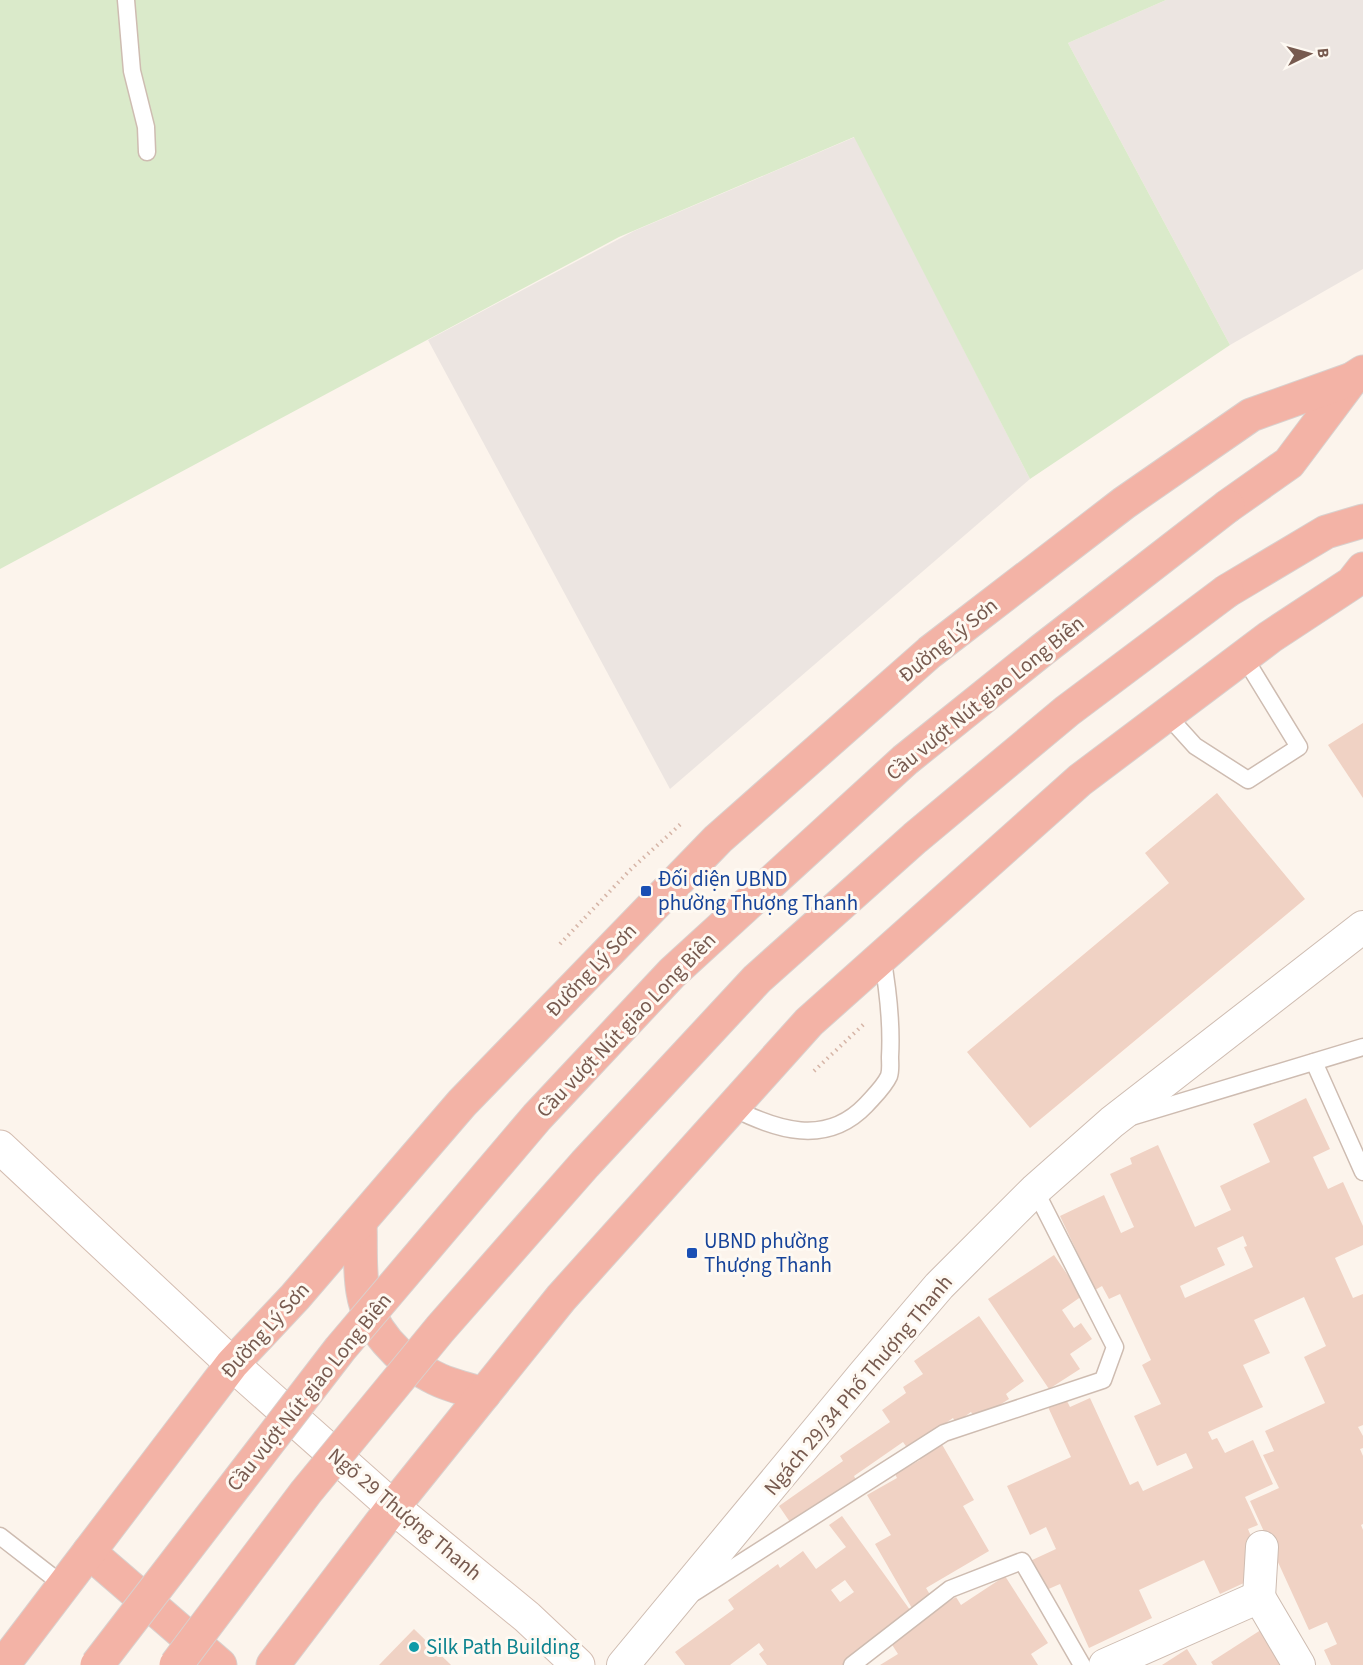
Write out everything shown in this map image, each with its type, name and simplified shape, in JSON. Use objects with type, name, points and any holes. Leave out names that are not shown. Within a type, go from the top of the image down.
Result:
[{"type":"highway","name":"Cầu vượt Nút giao Long Biên","points":[[97,1665],[340,1349],[537,1117],[672,973],[905,760],[1228,506],[1289,463],[1357,376]]},
{"type":"highway","name":"Đường Lý Sơn","points":[[3,1665],[232,1364],[295,1297],[462,1103],[718,839],[930,652],[1124,503],[1251,415],[1357,376]]},
{"type":"highway","points":[[176,1665],[306,1492],[440,1329],[585,1164],[757,980],[915,838],[1049,726],[1227,591],[1326,532],[1363,521]]},
{"type":"highway","points":[[273,1665],[393,1507],[561,1298],[809,1022],[1080,780],[1244,657],[1352,583],[1363,569]]},
{"type":"highway","points":[[360,1222],[363,1292],[371,1319],[383,1337],[407,1361],[429,1376],[484,1394]]},
{"type":"highway","points":[[88,1552],[220,1665]]},
{"type":"street","name":"Ngách 29/34 Phố Thượng Thanh","points":[[623,1665],[939,1286],[1035,1190],[1112,1122],[1363,927]]},
{"type":"street","name":"Ngõ 29 Thượng Thanh","points":[[0,1147],[232,1364],[393,1507],[527,1617],[578,1665]]},
{"type":"street","points":[[1262,1547],[1259,1598],[1299,1665]]},
{"type":"street","points":[[1105,1665],[1259,1598]]},
{"type":"lane","points":[[126,0],[132,71],[144,118],[147,152]]},
{"type":"lane","points":[[1167,715],[1195,746],[1248,780],[1299,747],[1244,657]]},
{"type":"lane","points":[[731,1107],[753,1118],[788,1130],[818,1131],[854,1118],[878,1092],[889,1074],[892,1030],[882,956]]},
{"type":"lane","name":"Ngách 29/34 Phố Thượng Thanh","points":[[1112,1122],[1363,1047]]},
{"type":"lane","points":[[1314,1062],[1363,1172]]},
{"type":"lane","points":[[674,1605],[944,1433],[1103,1380],[1115,1347],[1035,1190]]},
{"type":"lane","points":[[0,1536],[63,1585]]},
{"type":"lane","points":[[852,1665],[950,1589],[1022,1561],[1082,1665]]},
{"type":"path","points":[[560,944],[630,870],[685,820]]},
{"type":"path","points":[[813,1072],[870,1018]]},
{"type":"shaded area","points":[[1166,0],[1363,0],[1363,269],[1230,345],[1068,43]]},
{"type":"shaded area","points":[[855,137],[1030,479],[670,789],[428,340],[634,231]]},
{"type":"green space","points":[[0,0],[1166,0],[1068,43],[1230,345],[1030,479],[854,137],[619,237],[0,569]]},
{"type":"building","points":[[1363,723],[1363,798],[1328,745]]},
{"type":"building","points":[[1217,793],[1305,899],[1030,1128],[967,1052],[1169,883],[1145,853]]},
{"type":"building","points":[[1306,1098],[1330,1149],[1313,1157],[1328,1189],[1343,1182],[1363,1226],[1363,1245],[1335,1258],[1353,1298],[1363,1294],[1363,1425],[1358,1427],[1363,1436],[1363,1448],[1360,1449],[1363,1456],[1363,1524],[1361,1525],[1363,1530],[1363,1665],[1331,1665],[1324,1650],[1337,1644],[1327,1622],[1309,1630],[1250,1501],[1279,1488],[1263,1455],[1274,1451],[1265,1431],[1325,1403],[1304,1357],[1326,1346],[1304,1297],[1254,1320],[1270,1353],[1243,1365],[1263,1407],[1208,1432],[1212,1440],[1217,1438],[1225,1453],[1253,1440],[1273,1484],[1245,1497],[1258,1525],[1248,1529],[1258,1553],[1259,1576],[1220,1594],[1204,1560],[1139,1590],[1152,1618],[1089,1648],[1060,1584],[1044,1591],[1030,1561],[1056,1549],[1046,1527],[1030,1535],[1007,1486],[1071,1457],[1048,1407],[1066,1399],[1070,1407],[1090,1398],[1130,1485],[1138,1481],[1143,1491],[1193,1468],[1186,1453],[1157,1466],[1134,1416],[1161,1404],[1142,1365],[1151,1360],[1120,1294],[1109,1299],[1102,1286],[1095,1290],[1060,1216],[1104,1195],[1121,1233],[1134,1227],[1110,1174],[1132,1164],[1130,1158],[1158,1145],[1195,1227],[1231,1210],[1220,1186],[1270,1162],[1253,1124]],"holes":[[[1243,1236],[1247,1246],[1244,1247],[1253,1267],[1185,1298],[1180,1286],[1225,1265],[1217,1248]]]},
{"type":"building","points":[[1054,1255],[1082,1296],[1062,1310],[1074,1328],[1081,1323],[1092,1339],[1070,1354],[1080,1369],[1049,1389],[988,1299]]},
{"type":"building","points":[[979,1316],[1024,1381],[1006,1394],[1009,1399],[975,1418],[971,1412],[956,1423],[953,1418],[908,1449],[903,1442],[854,1476],[856,1480],[792,1525],[779,1506],[843,1461],[840,1456],[890,1422],[882,1410],[906,1393],[903,1387],[923,1374],[914,1361]]},
{"type":"building","points":[[940,1441],[974,1500],[963,1506],[989,1551],[926,1588],[932,1598],[913,1610],[875,1544],[891,1535],[867,1495],[897,1478],[895,1474],[920,1460],[917,1454]]},
{"type":"building","points":[[842,1516],[913,1614],[843,1665],[767,1665],[759,1654],[764,1650],[759,1643],[730,1665],[685,1665],[675,1652],[734,1609],[728,1600],[778,1564],[780,1568],[803,1551],[816,1569],[846,1547],[829,1525]],"holes":[[[845,1580],[854,1592],[840,1602],[831,1590]]]},
{"type":"building","points":[[1005,1576],[1048,1643],[1031,1654],[1038,1665],[880,1665],[898,1654],[889,1640],[956,1597],[961,1605]]},
{"type":"building","points":[[1267,1626],[1292,1665],[1213,1665],[1211,1662]]},
{"type":"building","name":"Silk Path Building","points":[[414,1629],[451,1665],[379,1665]]},
{"type":"building","points":[[1187,1649],[1197,1665],[1162,1665]]},
{"type":"place","name":"Đối diện UBND phường Thượng Thanh","points":[[646,891]]},
{"type":"place","name":"UBND phường Thượng Thanh","points":[[692,1253]]},
{"type":"place","name":"Silk Path Building","points":[[414,1647]]}]
